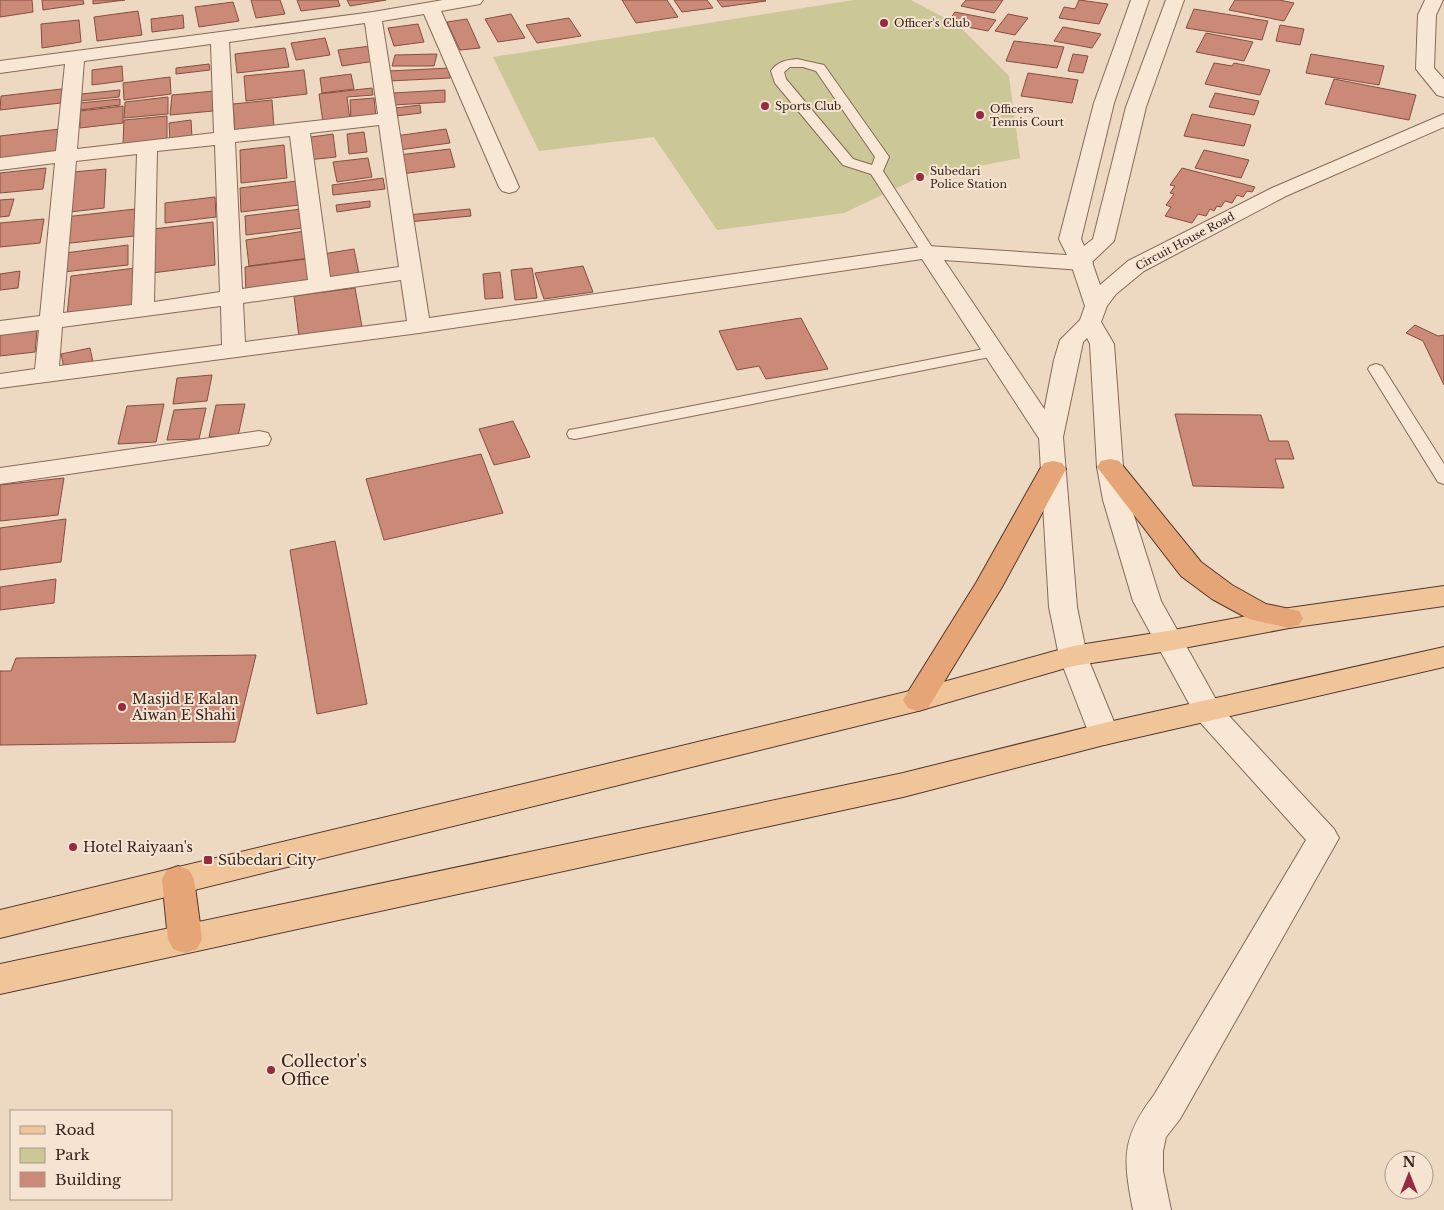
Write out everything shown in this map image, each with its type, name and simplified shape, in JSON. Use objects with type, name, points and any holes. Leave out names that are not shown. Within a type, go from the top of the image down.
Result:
[{"type":"highway","points":[[1110,467],[1191,569],[1222,592],[1259,612],[1289,618]]},
{"type":"highway","points":[[918,700],[988,587],[1053,469]]},
{"type":"highway","points":[[178,879],[185,938]]},
{"type":"main road","points":[[0,924],[178,879],[918,700],[1073,656],[1168,641],[1289,618],[1444,596]]},
{"type":"main road","points":[[0,979],[903,785],[1104,734],[1208,712],[1444,657]]},
{"type":"street","points":[[0,67],[373,17],[438,4],[474,0]]},
{"type":"street","points":[[1140,0],[1104,103],[1070,239],[1082,262],[1093,314],[1102,344],[1110,467],[1116,500],[1148,601],[1208,712],[1323,838],[1167,1106],[1150,1131],[1144,1148],[1146,1176],[1152,1210]]},
{"type":"street","points":[[0,381],[419,326],[928,252],[1082,262],[1103,241],[1136,107],[1174,0]]},
{"type":"street","points":[[1434,0],[1427,15],[1425,69],[1444,91]]},
{"type":"street","points":[[438,4],[509,187]]},
{"type":"street","points":[[373,17],[419,326]]},
{"type":"street","points":[[220,38],[234,350]]},
{"type":"street","points":[[46,375],[76,56]]},
{"type":"street","points":[[0,164],[389,118]]},
{"type":"street","name":"Circuit House Road","points":[[1104,734],[1073,656],[1063,608],[1051,437],[1066,360],[1072,340],[1093,314],[1108,289],[1136,266],[1279,192],[1444,120]]},
{"type":"street","points":[[298,128],[320,284]]},
{"type":"street","points":[[143,310],[147,146]]},
{"type":"street","points":[[928,252],[1051,437]]},
{"type":"street","points":[[0,328],[411,272]]},
{"type":"street","points":[[0,476],[259,439]]},
{"type":"lane","points":[[876,171],[882,156],[820,68],[814,65],[797,63],[780,68],[777,72],[780,80],[848,162],[876,171],[928,252]]},
{"type":"lane","points":[[575,434],[994,352]]},
{"type":"lane","points":[[1376,369],[1444,478]]},
{"type":"green space","name":"Sports Club","points":[[854,0],[911,0],[958,25],[1009,76],[1020,158],[920,177],[844,213],[717,230],[654,137],[539,151],[493,57]]},
{"type":"building","points":[[0,0],[32,0],[33,12],[0,17]]},
{"type":"building","points":[[42,0],[83,0],[84,4],[43,10]]},
{"type":"building","points":[[93,0],[125,0],[93,4]]},
{"type":"building","points":[[251,0],[280,0],[285,14],[256,18]]},
{"type":"building","points":[[297,0],[338,0],[340,6],[301,11]]},
{"type":"building","points":[[347,0],[386,0],[350,6]]},
{"type":"building","points":[[622,0],[667,0],[678,17],[636,23]]},
{"type":"building","points":[[674,0],[707,0],[713,8],[682,12]]},
{"type":"building","points":[[717,0],[765,0],[766,1],[722,7]]},
{"type":"building","points":[[966,0],[1003,0],[994,13],[961,6]]},
{"type":"building","points":[[1079,0],[1108,4],[1099,24],[1059,18],[1064,7],[1075,9]]},
{"type":"building","points":[[1235,0],[1279,0],[1294,3],[1284,21],[1229,10]]},
{"type":"building","points":[[233,2],[239,21],[199,27],[195,7]]},
{"type":"building","points":[[1194,9],[1268,21],[1262,40],[1186,28]]},
{"type":"building","points":[[138,11],[142,35],[97,41],[94,17]]},
{"type":"building","points":[[955,12],[996,20],[988,31],[947,23]]},
{"type":"building","points":[[511,14],[525,38],[498,42],[485,19]]},
{"type":"building","points":[[1008,14],[1028,18],[1015,35],[995,31]]},
{"type":"building","points":[[183,15],[184,28],[152,32],[151,19]]},
{"type":"building","points":[[569,18],[581,36],[537,43],[526,25]]},
{"type":"building","points":[[467,19],[480,48],[460,50],[447,22]]},
{"type":"building","points":[[79,20],[81,42],[42,48],[41,24]]},
{"type":"building","points":[[418,24],[424,42],[394,46],[388,28]]},
{"type":"building","points":[[1280,25],[1304,29],[1300,45],[1276,41]]},
{"type":"building","points":[[1063,27],[1101,34],[1092,48],[1054,41]]},
{"type":"building","points":[[1206,33],[1253,42],[1244,61],[1196,52]]},
{"type":"building","points":[[325,38],[330,55],[296,60],[291,43]]},
{"type":"building","points":[[1014,41],[1064,47],[1057,68],[1006,61]]},
{"type":"building","points":[[371,46],[375,61],[342,66],[338,50]]},
{"type":"building","points":[[285,48],[289,67],[237,73],[235,54]]},
{"type":"building","points":[[437,54],[434,66],[392,66],[395,55]]},
{"type":"building","points":[[1073,54],[1088,56],[1083,73],[1068,71]]},
{"type":"building","points":[[1311,54],[1384,66],[1379,85],[1306,73]]},
{"type":"building","points":[[1214,63],[1232,66],[1234,63],[1270,70],[1260,95],[1205,84]]},
{"type":"building","points":[[209,64],[210,70],[176,74],[176,68]]},
{"type":"building","points":[[122,66],[123,81],[92,85],[92,70]]},
{"type":"building","points":[[450,68],[450,78],[389,81],[389,71]]},
{"type":"building","points":[[304,70],[307,94],[246,101],[244,76]]},
{"type":"building","points":[[1028,73],[1078,80],[1072,103],[1021,96]]},
{"type":"building","points":[[351,74],[354,89],[322,93],[320,78]]},
{"type":"building","points":[[170,77],[171,94],[124,100],[123,83]]},
{"type":"building","points":[[1334,79],[1416,95],[1409,120],[1325,104]]},
{"type":"building","points":[[372,88],[373,95],[347,97],[350,120],[323,123],[319,94]]},
{"type":"building","points":[[62,89],[61,103],[0,110],[1,96]]},
{"type":"building","points":[[120,90],[119,97],[80,101],[81,94]]},
{"type":"building","points":[[445,90],[445,102],[393,105],[394,93]]},
{"type":"building","points":[[214,91],[213,111],[170,115],[172,95]]},
{"type":"building","points":[[1215,93],[1259,101],[1254,115],[1209,107]]},
{"type":"building","points":[[168,97],[168,114],[124,118],[125,102]]},
{"type":"building","points":[[374,98],[376,117],[351,120],[350,100]]},
{"type":"building","points":[[120,99],[120,105],[80,110],[80,103]]},
{"type":"building","points":[[272,100],[274,128],[235,133],[233,104]]},
{"type":"building","points":[[420,105],[421,113],[396,116],[395,108]]},
{"type":"building","points":[[123,106],[123,123],[80,128],[80,111]]},
{"type":"building","points":[[1192,114],[1251,125],[1244,146],[1184,136]]},
{"type":"building","points":[[167,116],[167,139],[123,144],[124,120]]},
{"type":"building","points":[[191,120],[192,138],[170,141],[169,123]]},
{"type":"building","points":[[60,129],[58,156],[0,162],[0,136]]},
{"type":"building","points":[[446,129],[450,143],[399,150],[395,136]]},
{"type":"building","points":[[364,132],[367,152],[349,154],[347,134]]},
{"type":"building","points":[[333,134],[336,157],[307,160],[304,138]]},
{"type":"building","points":[[284,145],[287,178],[241,183],[240,150]]},
{"type":"building","points":[[450,149],[455,167],[401,174],[398,155]]},
{"type":"building","points":[[1204,150],[1249,160],[1241,178],[1195,168]]},
{"type":"building","points":[[368,158],[372,177],[337,182],[333,162]]},
{"type":"building","points":[[46,168],[43,189],[0,193],[0,173]]},
{"type":"building","points":[[1182,168],[1255,187],[1252,192],[1247,191],[1243,197],[1237,195],[1232,203],[1225,201],[1221,207],[1217,206],[1214,211],[1210,209],[1206,216],[1198,214],[1192,223],[1165,216],[1171,207],[1166,205],[1174,194],[1170,193],[1175,186],[1170,185]]},
{"type":"building","points":[[106,169],[104,208],[70,212],[73,172]]},
{"type":"building","points":[[383,178],[385,189],[333,195],[332,185]]},
{"type":"building","points":[[297,181],[299,205],[241,212],[240,188]]},
{"type":"building","points":[[215,197],[216,217],[165,223],[165,203]]},
{"type":"building","points":[[14,199],[9,216],[0,217],[0,200]]},
{"type":"building","points":[[370,201],[370,207],[337,212],[336,205]]},
{"type":"building","points":[[135,209],[134,236],[62,244],[65,217]]},
{"type":"building","points":[[301,209],[303,228],[246,235],[245,216]]},
{"type":"building","points":[[470,209],[471,216],[408,222],[407,215]]},
{"type":"building","points":[[44,219],[40,243],[0,247],[0,223]]},
{"type":"building","points":[[213,222],[215,265],[152,273],[153,229]]},
{"type":"building","points":[[305,231],[309,258],[249,266],[246,240]]},
{"type":"building","points":[[128,245],[128,265],[63,272],[65,253]]},
{"type":"building","points":[[354,249],[359,274],[328,279],[323,254]]},
{"type":"building","points":[[306,259],[309,285],[246,293],[245,267]]},
{"type":"building","points":[[583,266],[593,292],[544,299],[535,273]]},
{"type":"building","points":[[135,268],[133,308],[67,316],[71,276]]},
{"type":"building","points":[[532,268],[537,298],[515,300],[511,270]]},
{"type":"building","points":[[20,271],[18,288],[0,290],[0,274]]},
{"type":"building","points":[[500,272],[503,298],[485,299],[483,274]]},
{"type":"building","points":[[355,288],[362,327],[299,337],[294,296]]},
{"type":"building","points":[[801,318],[828,369],[766,379],[759,366],[737,370],[719,331]]},
{"type":"building","points":[[1415,325],[1438,336],[1444,335],[1444,385],[1423,341],[1406,333]]},
{"type":"building","points":[[37,330],[35,352],[0,356],[0,335]]},
{"type":"building","points":[[90,348],[93,362],[64,368],[61,354]]},
{"type":"building","points":[[212,375],[207,401],[173,404],[177,378]]},
{"type":"building","points":[[164,404],[156,442],[118,444],[127,406]]},
{"type":"building","points":[[245,404],[238,436],[209,437],[216,405]]},
{"type":"building","points":[[206,408],[199,439],[167,440],[174,410]]},
{"type":"building","points":[[1175,414],[1261,415],[1269,441],[1288,441],[1294,459],[1275,459],[1284,488],[1193,486]]},
{"type":"building","points":[[513,421],[530,457],[494,465],[479,429]]},
{"type":"building","points":[[481,454],[503,513],[384,540],[366,479]]},
{"type":"building","points":[[64,478],[58,515],[0,521],[0,485]]},
{"type":"building","points":[[66,519],[61,562],[0,570],[0,528]]},
{"type":"building","points":[[335,541],[367,704],[317,714],[290,550]]},
{"type":"building","points":[[56,579],[54,603],[0,610],[0,587]]},
{"type":"building","name":"Masjid E Kalan Aiwan E Shahi","points":[[256,655],[235,742],[0,745],[0,671],[11,671],[16,658]]},
{"type":"place","name":"Officer's Club","points":[[884,23]]},
{"type":"place","name":"Sports Club","points":[[765,106]]},
{"type":"place","name":"Officers Tennis Court","points":[[980,115]]},
{"type":"place","name":"Subedari Police Station","points":[[920,177]]},
{"type":"place","name":"Masjid E Kalan Aiwan E Shahi","points":[[122,707]]},
{"type":"place","name":"Hotel Raiyaan's","points":[[73,847]]},
{"type":"place","name":"Subedari City","points":[[208,860]]},
{"type":"place","name":"Collector's Office","points":[[271,1070]]}]
